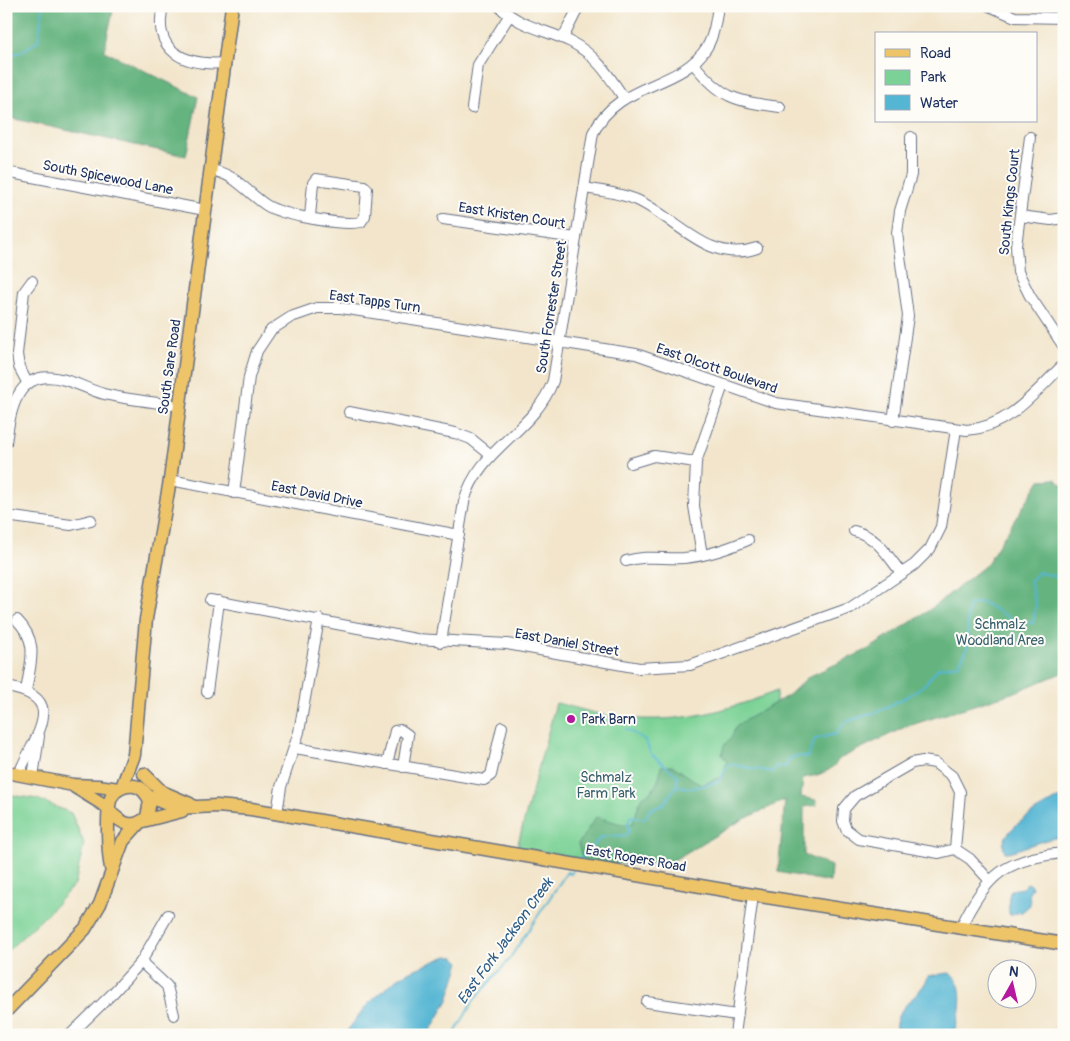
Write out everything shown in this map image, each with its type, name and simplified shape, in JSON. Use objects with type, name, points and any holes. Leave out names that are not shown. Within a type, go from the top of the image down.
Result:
[{"type":"main road","name":"South Sare Road","points":[[120,788],[132,760],[151,585],[170,480],[232,6]]},
{"type":"main road","name":"South Sare Road","points":[[136,732],[147,794]]},
{"type":"main road","points":[[98,786],[118,779],[132,760]]},
{"type":"main road","points":[[6,772],[73,785],[120,788],[133,786],[147,794],[149,812],[123,841],[100,904],[85,929],[6,1011]]},
{"type":"main road","points":[[144,774],[158,789],[174,798],[190,804],[217,806]]},
{"type":"main road","points":[[73,785],[109,810],[123,823],[133,824],[141,821]]},
{"type":"main road","points":[[111,872],[109,810],[111,798],[120,788]]},
{"type":"main road","name":"East Rogers Road","points":[[147,794],[170,807],[217,806],[277,813],[753,894],[1064,944]]},
{"type":"main road","name":"East Rogers Road","points":[[141,821],[202,807]]},
{"type":"main road","points":[[6,1002],[46,969]]},
{"type":"street","points":[[163,6],[159,22],[160,30],[170,50],[189,60],[225,63]]},
{"type":"street","points":[[499,6],[509,16],[564,38],[596,59],[624,98]]},
{"type":"street","points":[[564,38],[579,6]]},
{"type":"street","name":"South Forrester Street","points":[[441,642],[470,483],[480,466],[490,455],[544,402],[553,381],[594,133],[608,110],[624,98],[684,69],[701,55],[712,37],[718,6]]},
{"type":"street","points":[[990,6],[1015,17],[1064,18]]},
{"type":"street","points":[[472,108],[478,65],[509,16]]},
{"type":"street","points":[[693,63],[711,84],[724,94],[741,101],[780,107]]},
{"type":"street","name":"South Kings Court","points":[[1030,136],[1016,246],[1018,272],[1030,296],[1064,347]]},
{"type":"street","points":[[893,421],[908,316],[897,233],[900,211],[911,175],[911,137]]},
{"type":"street","points":[[211,169],[231,177],[273,209],[310,217],[353,224],[361,222],[365,216],[367,189],[364,186],[316,179],[313,183],[310,217]]},
{"type":"street","name":"South Spicewood Lane","points":[[6,172],[205,210]]},
{"type":"street","points":[[584,188],[618,194],[637,200],[704,244],[739,253],[757,248]]},
{"type":"street","points":[[1020,216],[1052,220],[1064,218]]},
{"type":"street","name":"East Kristen Court","points":[[443,218],[576,238]]},
{"type":"street","points":[[28,384],[19,367],[17,354],[24,292],[32,281]]},
{"type":"street","name":"East Tapps Turn","points":[[234,493],[252,361],[271,330],[301,312],[328,307],[341,308],[559,342]]},
{"type":"street","name":"East Olcott Boulevard","points":[[559,342],[636,354],[776,403],[893,421],[973,430],[1004,419],[1019,408],[1064,364]]},
{"type":"street","points":[[6,443],[12,406],[17,395],[28,384],[44,378],[59,378],[105,394],[180,406]]},
{"type":"street","points":[[702,555],[694,506],[696,462],[723,385]]},
{"type":"street","points":[[349,412],[455,433],[470,439],[490,455]]},
{"type":"street","name":"East Daniel Street","points":[[207,692],[214,600],[441,642],[507,644],[639,668],[690,665],[850,608],[902,574],[930,549],[941,527],[956,429]]},
{"type":"street","points":[[631,463],[654,456],[696,462]]},
{"type":"street","name":"East David Drive","points":[[170,480],[459,535]]},
{"type":"street","points":[[6,516],[71,525],[91,520]]},
{"type":"street","points":[[854,531],[868,534],[874,539],[902,574]]},
{"type":"street","points":[[626,562],[642,556],[683,558],[702,555],[723,550],[748,540]]},
{"type":"street","points":[[277,813],[281,786],[295,748],[319,619]]},
{"type":"street","points":[[17,620],[27,631],[31,641],[26,692]]},
{"type":"street","points":[[6,687],[26,692],[36,699],[42,709],[43,724],[39,736],[19,774]]},
{"type":"street","points":[[295,748],[484,780],[491,775],[502,727]]},
{"type":"street","points":[[387,764],[392,735],[395,730],[401,730],[408,735],[403,767]]},
{"type":"street","points":[[34,777],[39,736]]},
{"type":"street","points":[[955,849],[960,792],[952,776],[935,763],[923,760],[912,764],[855,796],[844,809],[843,821],[846,829],[858,839],[939,853],[955,849],[970,859],[990,881]]},
{"type":"street","points":[[961,927],[976,896],[1005,869],[1020,861],[1036,856],[1064,853]]},
{"type":"street","points":[[735,1035],[753,894]]},
{"type":"street","points":[[70,1035],[113,993],[141,962],[168,916]]},
{"type":"street","points":[[141,962],[167,986],[174,1015]]},
{"type":"street","points":[[647,1002],[737,1015]]},
{"type":"green space","points":[[6,6],[114,6],[104,51],[198,97],[186,156],[10,118],[6,120]]},
{"type":"green space","name":"Schmalz Woodland Area","points":[[1055,479],[1064,486],[1064,672],[1015,692],[905,727],[839,759],[836,764],[824,773],[803,778],[801,797],[816,800],[817,805],[804,807],[804,855],[831,866],[830,882],[778,872],[785,800],[740,821],[667,864],[584,864],[578,844],[596,817],[625,825],[633,823],[641,798],[656,785],[661,766],[673,766],[701,785],[723,776],[727,761],[722,755],[724,745],[730,740],[737,725],[789,695],[808,677],[869,649],[928,611],[986,565],[1040,480]]},
{"type":"green space","name":"Schmalz Farm Park","points":[[777,691],[765,775],[606,864],[517,847],[556,703],[615,717],[665,719],[720,710]]},
{"type":"green space","points":[[6,794],[37,799],[71,813],[84,843],[75,884],[44,917],[6,952]]},
{"type":"water","points":[[1057,799],[1064,799],[1064,837],[1049,839],[1005,852],[1003,844],[1006,836],[1012,829],[1031,814]]},
{"type":"water","points":[[1027,883],[1031,885],[1032,889],[1029,891],[1030,905],[1022,912],[1012,914],[1012,916],[1009,914],[1011,890],[1022,888]]},
{"type":"water","points":[[447,956],[455,957],[460,962],[448,1000],[428,1035],[344,1035],[366,1006],[394,981],[408,972]]},
{"type":"water","points":[[949,973],[955,977],[959,984],[961,1002],[958,1021],[952,1035],[897,1033],[896,1024],[902,1009],[920,990],[928,976]]},
{"type":"waterway","points":[[6,55],[21,52],[38,41],[43,6]]},
{"type":"waterway","name":"East Fork Jackson Creek","points":[[626,729],[645,740],[651,754],[678,776],[676,786],[693,788],[718,782],[729,764],[773,772],[776,766],[786,767],[788,759],[797,756],[808,757],[815,739],[836,734],[845,722],[877,712],[912,694],[925,684],[938,668],[959,664],[967,649],[968,605],[982,602],[1013,620],[1033,623],[1036,606],[1030,581],[1039,572],[1064,579]]},
{"type":"waterway","name":"East Fork Jackson Creek","points":[[579,861],[601,837],[627,835],[630,828],[627,825],[631,816],[645,819],[650,809],[663,805],[676,786]]},
{"type":"waterway","name":"East Fork Jackson Creek","points":[[454,1035],[473,1001],[508,961],[567,872],[571,874],[573,870]]},
{"type":"place","name":"Park Barn","points":[[571,719]]}]
